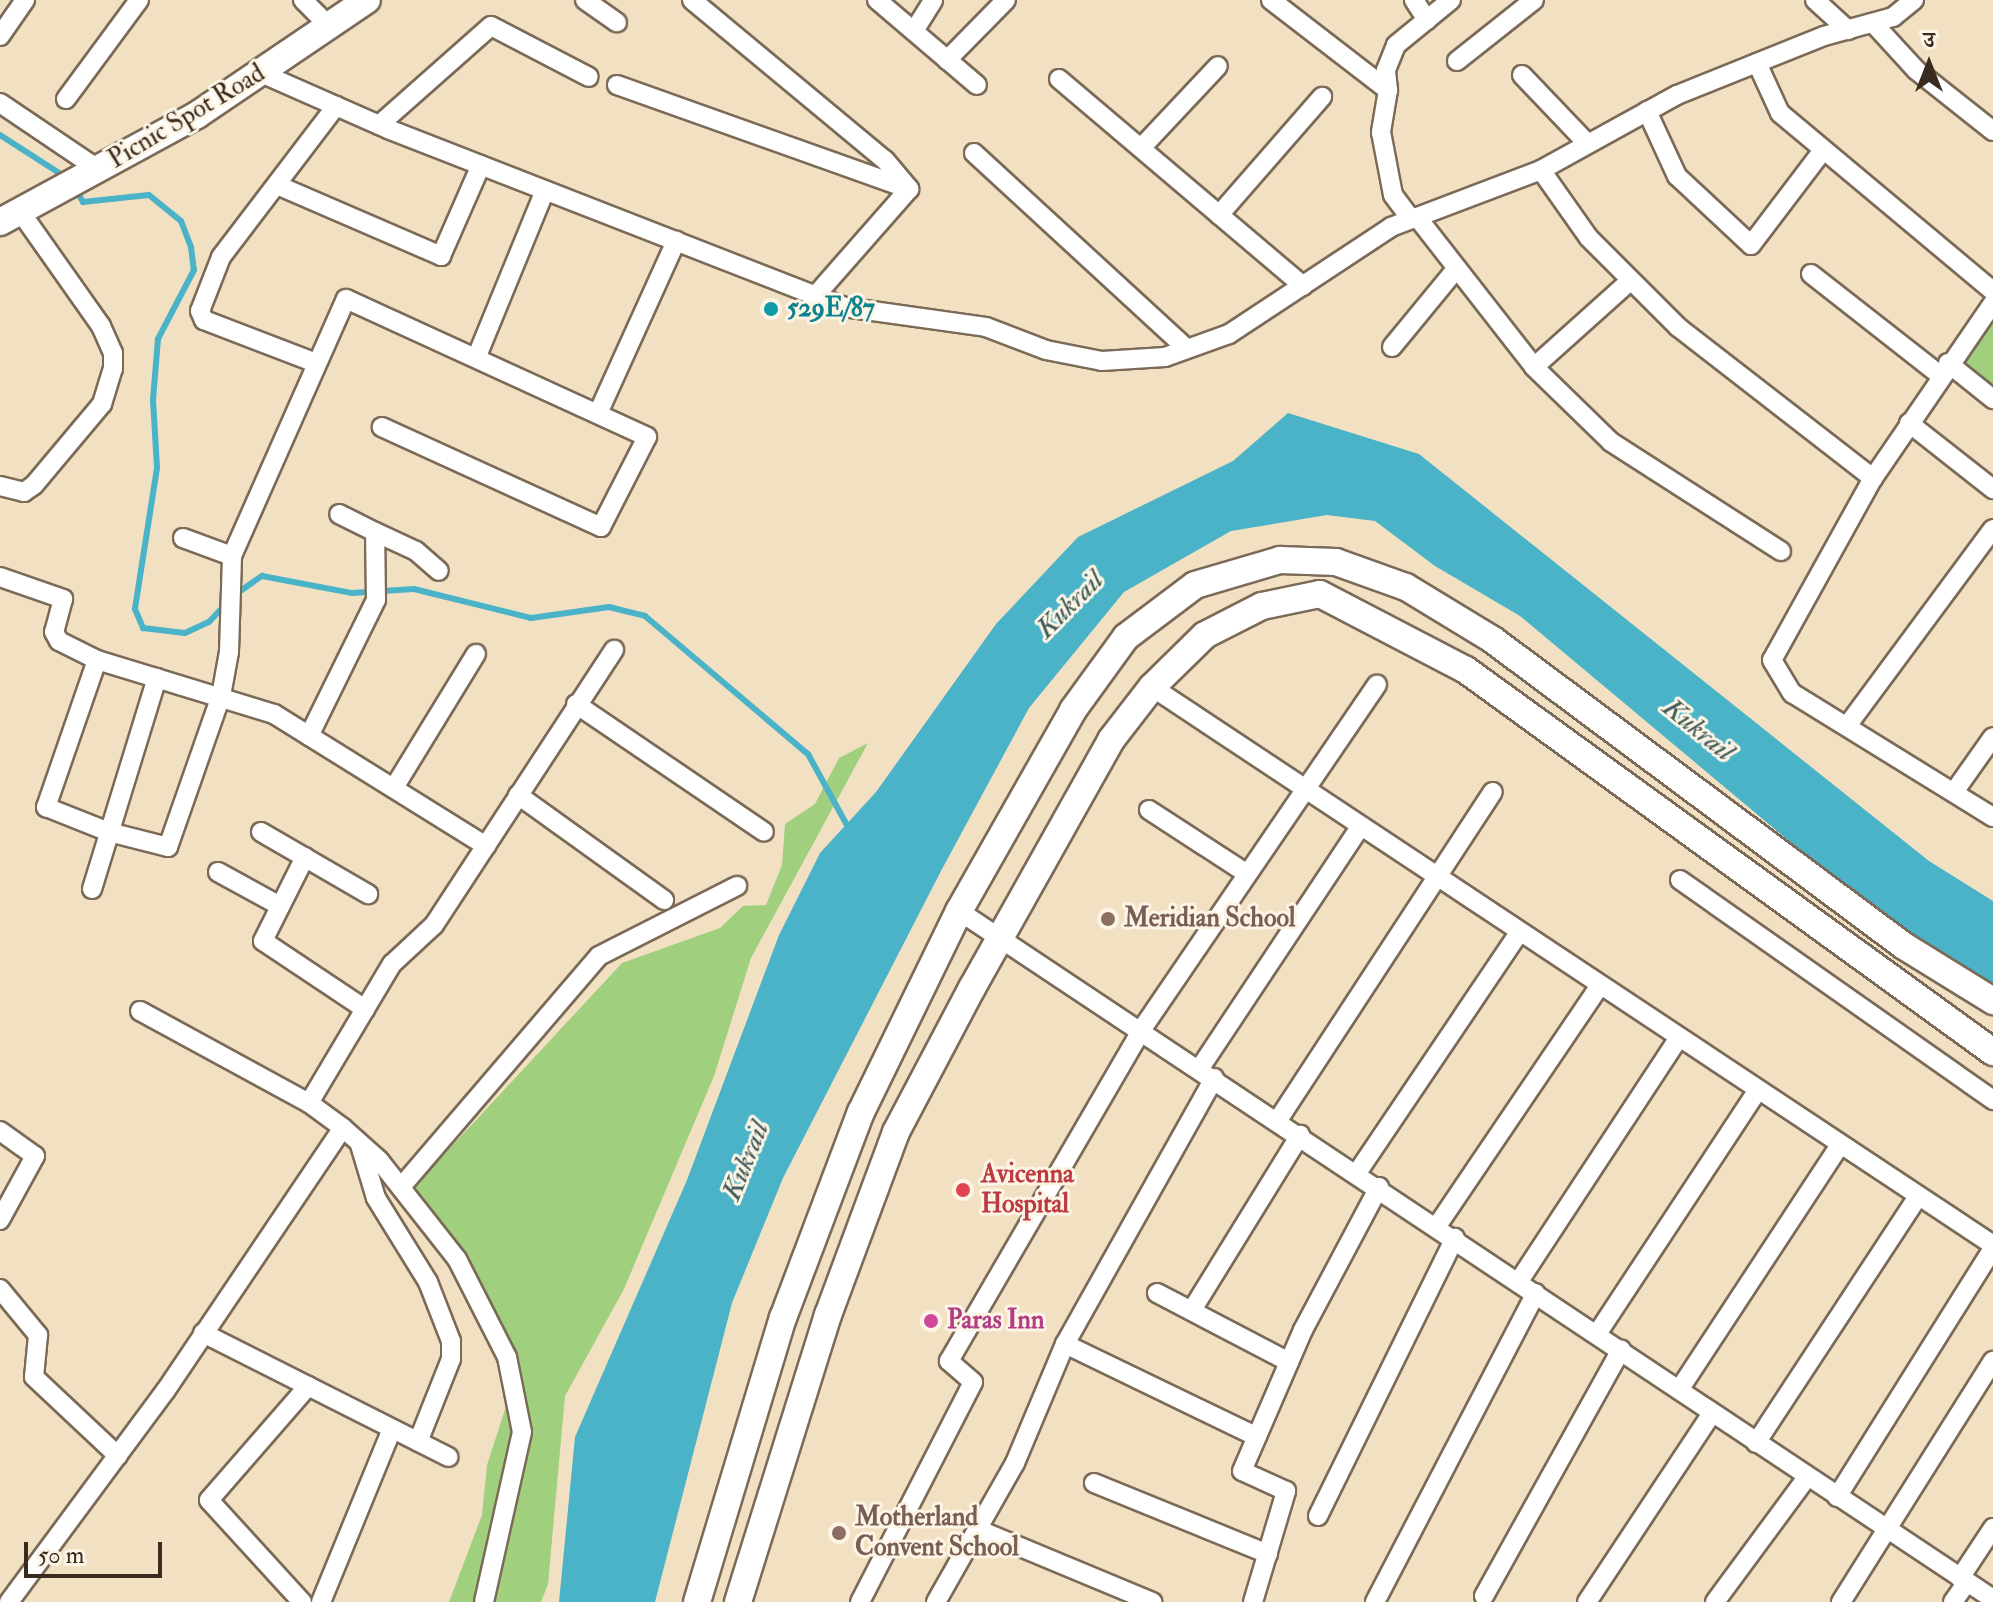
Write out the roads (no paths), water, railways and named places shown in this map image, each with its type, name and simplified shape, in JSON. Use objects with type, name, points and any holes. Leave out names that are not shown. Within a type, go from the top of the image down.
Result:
[{"type":"street","points":[[3,27],[25,0]]},
{"type":"street","points":[[66,99],[139,0]]},
{"type":"street","points":[[303,0],[331,28]]},
{"type":"street","name":"Picnic Spot Road","points":[[10,217],[261,73],[331,28],[367,0]]},
{"type":"street","points":[[585,0],[617,22]]},
{"type":"street","points":[[692,0],[885,160],[909,189]]},
{"type":"street","points":[[877,0],[977,85]]},
{"type":"street","points":[[914,31],[933,0]]},
{"type":"street","points":[[947,60],[1006,0]]},
{"type":"street","points":[[1271,0],[1388,90]]},
{"type":"street","points":[[1414,0],[1427,20]]},
{"type":"street","points":[[1451,0],[1396,45],[1386,70],[1388,90],[1381,132],[1393,195],[1457,268],[1534,367],[1611,442],[1781,551]]},
{"type":"street","points":[[1457,61],[1534,0]]},
{"type":"street","points":[[1815,0],[1848,30]]},
{"type":"street","points":[[261,73],[379,125],[816,295],[890,316],[986,327],[1046,350],[1102,361],[1165,357],[1229,334],[1391,227],[1541,170],[1647,111],[1757,63],[1893,17],[1914,0]]},
{"type":"street","points":[[1873,23],[1916,70],[1993,131]]},
{"type":"street","points":[[379,125],[491,26],[589,77]]},
{"type":"street","points":[[1757,63],[1780,113],[1993,291]]},
{"type":"street","points":[[1141,148],[1218,66]]},
{"type":"street","points":[[1522,75],[1588,144]]},
{"type":"street","points":[[1059,79],[1303,286]]},
{"type":"street","points":[[617,85],[909,189]]},
{"type":"street","points":[[1219,215],[1322,97]]},
{"type":"street","points":[[0,103],[91,173]]},
{"type":"street","points":[[316,363],[200,315],[221,257],[336,106]]},
{"type":"street","points":[[1647,111],[1677,176],[1751,245],[1823,150]]},
{"type":"street","points":[[974,153],[1187,349]]},
{"type":"street","points":[[277,185],[441,256],[481,165]]},
{"type":"street","points":[[1541,170],[1589,238],[1678,327],[1873,478]]},
{"type":"street","points":[[816,295],[909,189]]},
{"type":"street","points":[[477,356],[545,190]]},
{"type":"street","points":[[0,486],[24,492],[34,485],[102,404],[113,369],[113,353],[101,326],[10,217]]},
{"type":"street","points":[[599,411],[676,241]]},
{"type":"street","points":[[1392,347],[1457,268]]},
{"type":"street","points":[[1811,274],[1944,369],[1993,399]]},
{"type":"street","points":[[1534,367],[1631,280]]},
{"type":"street","points":[[97,660],[46,807],[109,832],[168,847],[221,696],[232,606],[232,556],[343,302],[351,298],[599,411],[647,437],[601,527],[382,427]]},
{"type":"street","points":[[1993,303],[1944,369],[1873,478],[1772,660],[1792,693],[1993,817]]},
{"type":"street","points":[[1909,423],[1993,489]]},
{"type":"street","points":[[339,514],[416,551],[439,571]]},
{"type":"street","points":[[309,736],[376,600],[375,532]]},
{"type":"street","points":[[183,538],[232,556]]},
{"type":"street","points":[[1847,726],[1990,544]]},
{"type":"street","points":[[697,1602],[783,1318],[861,1112],[959,911],[1073,710],[1126,637],[1195,585],[1280,560],[1336,562],[1406,587],[1493,640],[1904,946],[1993,1001]]},
{"type":"street","points":[[0,577],[59,596],[63,605],[55,638],[97,660],[274,714],[395,786],[486,846]]},
{"type":"street","points":[[738,1602],[828,1315],[896,1132],[1111,740],[1152,687],[1205,635],[1262,606],[1320,594],[1466,670],[1993,1052]]},
{"type":"street","points":[[309,1103],[392,964],[434,925],[614,650]]},
{"type":"street","points":[[395,786],[476,654]]},
{"type":"street","points":[[92,889],[157,678]]},
{"type":"street","points":[[860,1602],[973,1382],[949,1361],[1142,1029],[1377,684]]},
{"type":"street","points":[[1152,687],[1599,987],[1993,1246],[1837,1497]]},
{"type":"street","points":[[576,704],[764,832]]},
{"type":"street","points":[[1954,792],[1993,737]]},
{"type":"street","points":[[1278,1120],[1439,880],[1493,792]]},
{"type":"street","points":[[518,795],[664,900]]},
{"type":"street","points":[[1149,810],[1246,873]]},
{"type":"street","points":[[936,1602],[1015,1463],[1065,1344],[1207,1073],[1360,827]]},
{"type":"street","points":[[261,832],[368,894]]},
{"type":"street","points":[[305,857],[263,941],[365,1009]]},
{"type":"street","points":[[218,872],[280,906]]},
{"type":"street","points":[[1680,880],[1993,1100]]},
{"type":"street","points":[[401,1187],[599,956],[737,886]]},
{"type":"street","points":[[959,911],[1002,935],[1888,1532],[1993,1599]]},
{"type":"street","points":[[1357,1173],[1519,933]]},
{"type":"street","points":[[1437,1226],[1599,987]]},
{"type":"street","points":[[140,1011],[309,1103],[343,1128],[401,1187],[457,1259],[507,1357],[522,1432],[484,1602]]},
{"type":"street","points":[[1519,1281],[1678,1039]]},
{"type":"street","points":[[1597,1334],[1757,1091]]},
{"type":"street","points":[[9,1602],[118,1456],[343,1128]]},
{"type":"street","points":[[0,1131],[35,1156],[0,1220]]},
{"type":"street","points":[[1192,1310],[1300,1135]]},
{"type":"street","points":[[360,1145],[376,1198],[428,1282],[451,1341],[451,1359],[418,1442]]},
{"type":"street","points":[[1679,1390],[1840,1145]]},
{"type":"street","points":[[1253,1602],[1286,1491],[1242,1471],[1289,1362],[1379,1187]]},
{"type":"street","points":[[1756,1443],[1918,1196]]},
{"type":"street","points":[[1318,1516],[1455,1238]]},
{"type":"street","points":[[0,1289],[38,1335],[34,1377],[118,1456]]},
{"type":"street","points":[[1157,1293],[1289,1362]]},
{"type":"street","points":[[1375,1602],[1536,1293]]},
{"type":"street","points":[[203,1333],[448,1457]]},
{"type":"street","points":[[1065,1344],[1257,1437]]},
{"type":"street","points":[[1484,1596],[1621,1350]]},
{"type":"street","points":[[1841,1602],[1888,1532],[1993,1361]]},
{"type":"street","points":[[302,1602],[209,1500],[308,1386]]},
{"type":"street","points":[[1587,1602],[1712,1413]]},
{"type":"street","points":[[321,1602],[392,1429]]},
{"type":"street","points":[[1715,1602],[1807,1477]]},
{"type":"street","points":[[1094,1483],[1268,1554]]},
{"type":"street","points":[[1953,1602],[1993,1528]]},
{"type":"street","points":[[977,1529],[1152,1602]]},
{"type":"water","name":"Kukrail","points":[[1288,413],[1419,454],[1929,861],[1993,901],[1993,988],[1874,912],[1520,616],[1435,566],[1375,521],[1327,515],[1231,531],[1124,592],[1029,708],[941,871],[783,1178],[732,1303],[655,1602],[559,1602],[575,1437],[687,1180],[779,935],[820,853],[876,792],[996,624],[1078,537],[1233,461]]},
{"type":"waterway","points":[[0,135],[67,178]]},
{"type":"waterway","points":[[76,190],[83,202],[149,195],[181,221],[191,247],[194,270],[158,339],[153,400],[157,468],[135,609],[143,628],[185,633],[209,622],[225,605]]},
{"type":"waterway","points":[[236,594],[262,576],[352,593],[414,589],[531,618],[609,607],[645,616],[808,754],[849,829]]},
{"type":"place","name":"529E/87","points":[[771,309]]},
{"type":"place","name":"Meridian School","points":[[1108,919]]},
{"type":"place","name":"Avicenna Hospital","points":[[963,1190]]},
{"type":"place","name":"Paras Inn","points":[[931,1321]]},
{"type":"place","name":"Motherland Convent School","points":[[839,1533]]}]
